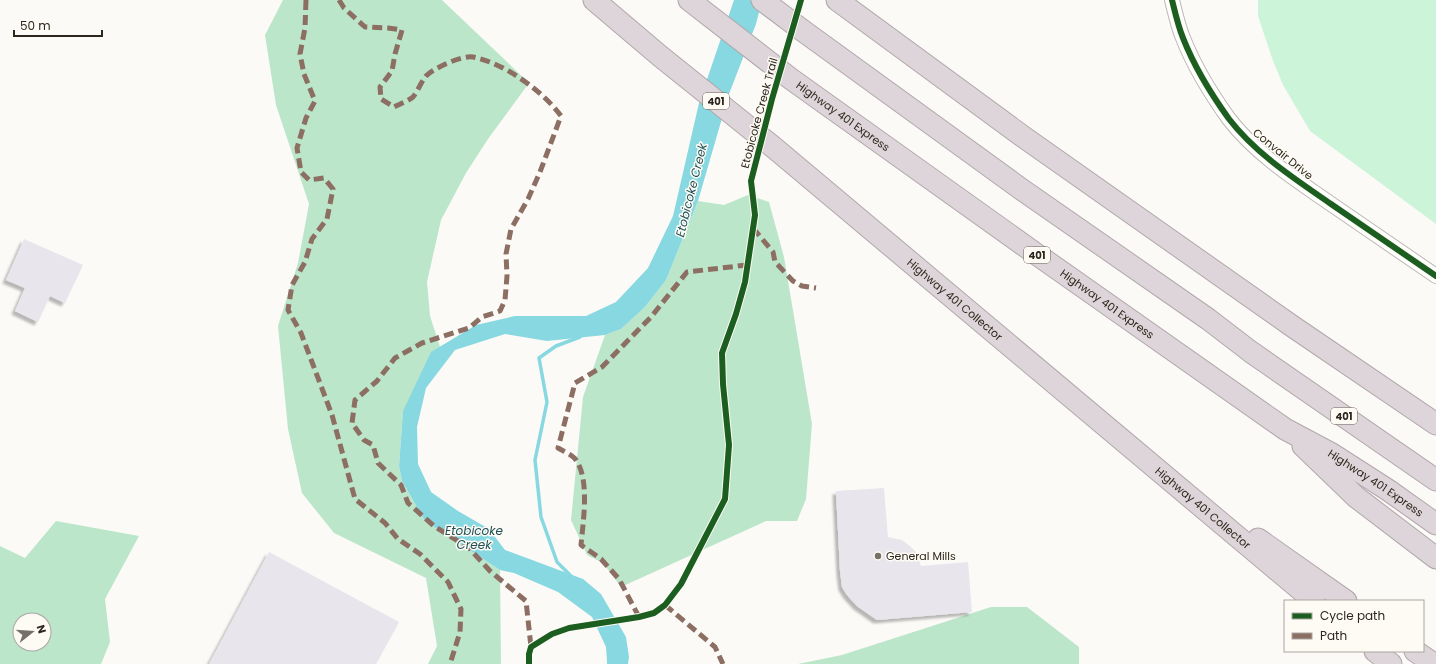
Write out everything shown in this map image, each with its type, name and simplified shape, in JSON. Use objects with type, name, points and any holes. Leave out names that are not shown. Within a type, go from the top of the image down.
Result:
[{"type":"highway","name":"Highway 401 Collector","points":[[594,0],[660,56],[772,146],[1313,600]]},
{"type":"highway","name":"Highway 401 Express","points":[[689,0],[791,79],[1285,429],[1332,454],[1388,490],[1436,524]]},
{"type":"highway","name":"401","points":[[762,0],[1021,189],[1208,319],[1251,352],[1436,480]]},
{"type":"highway","points":[[837,0],[1025,138],[1292,326],[1436,424]]},
{"type":"highway","points":[[1285,429],[1356,497],[1436,558]]},
{"type":"highway","points":[[1159,470],[1314,577],[1345,600]]},
{"type":"highway","points":[[1376,652],[1391,664]]},
{"type":"highway","points":[[1416,652],[1434,664]]},
{"type":"street","name":"Convair Drive","points":[[1172,0],[1182,36],[1191,56],[1210,90],[1239,130],[1260,151],[1294,178],[1436,276]]},
{"type":"green space","points":[[283,0],[442,0],[529,83],[488,139],[466,173],[441,220],[427,282],[430,316],[443,356],[403,411],[399,466],[402,481],[425,521],[500,570],[501,664],[428,664],[437,646],[426,578],[334,533],[302,493],[288,429],[278,326],[298,263],[309,204],[276,105],[265,35]]},
{"type":"green space","points":[[1258,0],[1436,0],[1436,224],[1310,131],[1283,85],[1273,61],[1258,16]]},
{"type":"green space","points":[[748,195],[769,202],[784,257],[812,424],[806,499],[797,521],[766,521],[621,587],[603,563],[587,555],[571,520],[583,397],[605,335],[621,329],[645,307],[666,280],[698,201],[724,205]]},
{"type":"green space","points":[[56,521],[139,536],[105,599],[110,642],[101,664],[0,664],[0,546],[25,558]]},
{"type":"green space","points":[[991,607],[1027,607],[1079,647],[1079,664],[798,664],[842,655]]},
{"type":"water","name":"Etobicoke Creek","points":[[734,0],[762,0],[756,24],[729,94],[698,201],[666,280],[645,307],[621,329],[605,335],[547,341],[505,334],[455,350],[426,388],[417,427],[418,464],[431,492],[458,511],[489,529],[505,550],[583,579],[601,594],[626,637],[629,657],[628,664],[607,664],[606,647],[592,617],[558,592],[514,573],[500,570],[425,521],[402,481],[399,466],[403,411],[431,352],[476,325],[515,316],[586,316],[616,302],[648,268],[673,216],[699,103]]},
{"type":"building","points":[[24,239],[83,265],[65,303],[50,296],[38,322],[15,311],[25,288],[6,280]]},
{"type":"building","name":"General Mills","points":[[884,488],[888,537],[902,540],[911,547],[916,552],[921,566],[968,562],[972,612],[877,620],[857,606],[847,595],[842,587],[840,571],[836,491]]},
{"type":"building","points":[[269,552],[399,622],[376,664],[209,664]]},
{"type":"waterway","points":[[571,576],[557,562],[541,517],[535,460],[547,402],[539,358],[556,346],[580,337]]},
{"type":"marked path","points":[[306,0],[305,28],[300,54],[304,74],[315,101],[306,118],[297,148],[301,172],[309,180],[324,178],[333,189],[327,219],[312,239],[305,262],[292,285],[288,310],[301,333],[332,415],[355,499],[385,523],[398,539],[420,554],[448,582],[461,609],[460,632],[450,664]]},
{"type":"marked path","points":[[339,0],[344,8],[365,27],[402,30],[392,71],[380,87],[381,99],[394,107],[413,97],[426,76],[435,69],[455,60],[473,57],[497,65],[522,79],[544,97],[561,116],[540,172],[528,199],[511,229],[506,254],[507,276],[505,300],[500,311],[482,317],[469,328],[422,343],[395,358],[377,381],[355,400],[352,423],[364,440],[373,445],[378,463],[401,485],[408,503],[434,526],[469,548],[490,571],[526,601],[531,647]]},
{"type":"marked path","points":[[753,228],[773,252],[775,262],[793,281],[802,286],[816,288]]},
{"type":"marked path","points":[[639,617],[619,579],[601,559],[581,545],[584,513],[583,478],[575,458],[558,448],[575,383],[602,367],[651,317],[687,272],[747,265]]},
{"type":"marked path","points":[[665,605],[715,647],[723,664]]},
{"type":"cycle path","name":"Etobicoke Creek Trail","points":[[529,664],[531,647],[552,634],[569,628],[639,617],[654,613],[665,605],[681,584],[725,499],[729,445],[723,384],[722,353],[736,314],[745,282],[755,215],[751,181],[772,99],[801,0]]},
{"type":"cycle path","points":[[1172,0],[1181,33],[1203,80],[1229,119],[1251,144],[1290,175],[1436,276]]},
{"type":"place","name":"General Mills","points":[[878,556]]}]
